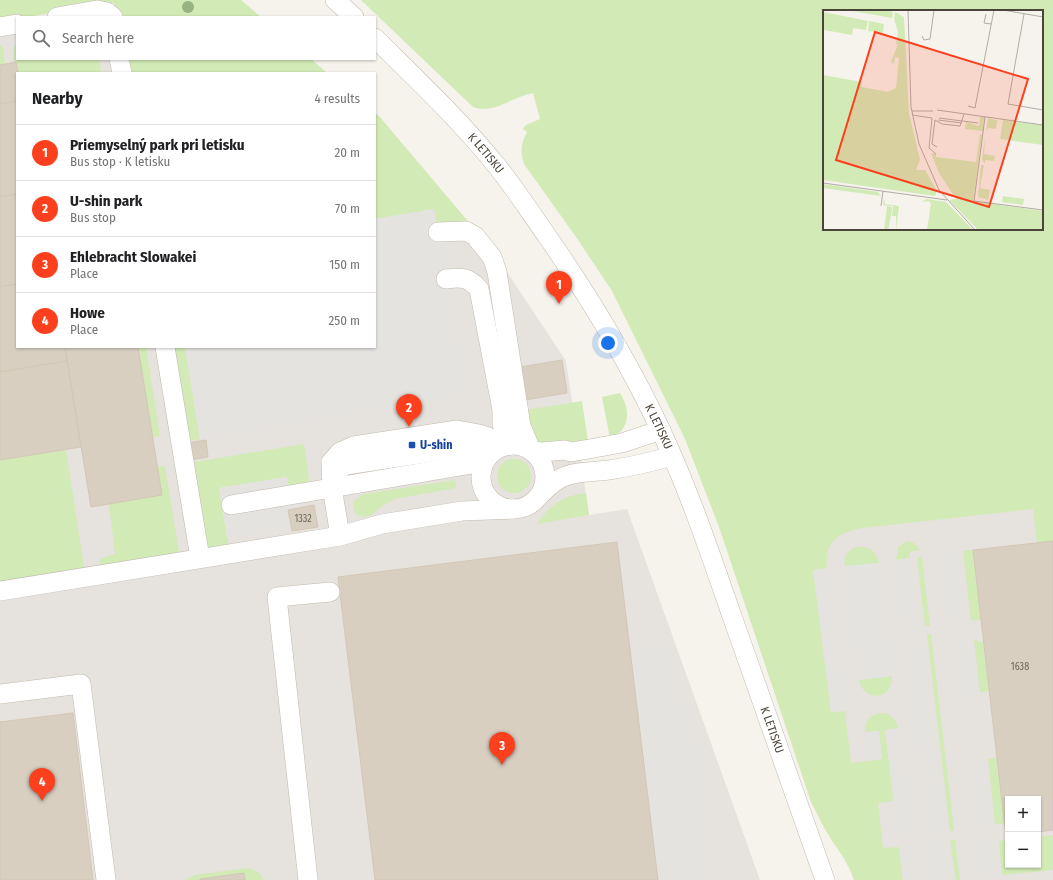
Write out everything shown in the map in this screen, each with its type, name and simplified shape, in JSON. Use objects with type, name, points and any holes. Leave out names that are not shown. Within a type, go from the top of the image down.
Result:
[{"type":"street","points":[[335,0],[353,16]]},
{"type":"street","points":[[64,16],[97,10],[107,12],[112,16]]},
{"type":"street","points":[[0,26],[16,24]]},
{"type":"street","name":"K LETISKU","points":[[376,39],[458,122],[495,164],[522,200],[564,260],[599,317],[661,430],[721,586],[825,880]]},
{"type":"street","points":[[119,60],[122,72]]},
{"type":"street","points":[[438,232],[466,231],[475,236],[492,257],[497,272],[521,426],[531,450],[538,457],[544,469],[544,486],[540,495]]},
{"type":"street","points":[[446,279],[460,277],[471,280],[479,289],[502,410],[502,424],[512,445]]},
{"type":"street","points":[[165,348],[200,558]]},
{"type":"street","points":[[340,536],[332,483],[331,462],[340,452],[354,446],[457,430],[479,434],[512,445],[522,446],[541,452],[565,450],[571,452],[622,443],[661,430]]},
{"type":"street","points":[[512,445],[501,447],[491,453],[484,462],[481,472],[481,484],[485,494],[493,502],[503,508],[514,509]]},
{"type":"street","points":[[0,591],[340,536],[382,524],[454,512],[514,509],[524,507],[540,495],[549,485],[570,474],[642,465],[672,456]]},
{"type":"street","points":[[231,505],[332,483],[484,462]]},
{"type":"street","points":[[308,880],[277,597],[330,592]]},
{"type":"street","points":[[0,694],[81,684],[106,880]]},
{"type":"shaded area","points":[[16,19],[16,60],[312,60],[326,72],[16,72],[16,348],[376,348],[376,114],[495,254],[566,361],[589,515],[627,509],[760,880],[0,880],[0,21]]},
{"type":"shaded area","points":[[434,209],[465,394],[200,439],[185,348],[376,348],[376,219]]},
{"type":"shaded area","points":[[287,477],[292,509],[288,510],[289,515],[283,517],[285,528],[227,538],[219,488]]},
{"type":"shaded area","points":[[1053,483],[1053,880],[881,880],[752,519]]},
{"type":"shaded area","points":[[956,551],[964,622],[951,623],[942,553]]},
{"type":"shaded area","points":[[910,558],[942,832],[929,833],[896,560]]},
{"type":"shaded area","points":[[879,563],[892,676],[859,680],[845,566]]},
{"type":"shaded area","points":[[827,568],[845,711],[831,712],[813,570]]},
{"type":"shaded area","points":[[967,641],[973,692],[960,694],[953,642]]},
{"type":"shaded area","points":[[670,644],[678,707],[691,706],[712,880],[658,880],[630,649]]},
{"type":"shaded area","points":[[898,728],[911,835],[898,837],[885,730]]},
{"type":"shaded area","points":[[879,731],[882,759],[868,761],[865,732]]},
{"type":"shaded area","points":[[982,760],[989,826],[975,828],[968,762]]},
{"type":"shaded area","points":[[990,836],[995,877],[982,879],[976,837]]},
{"type":"shaded area","points":[[944,842],[948,880],[935,880],[930,843]]},
{"type":"shaded area","points":[[913,845],[917,880],[903,880],[899,847]]},
{"type":"green space","points":[[0,0],[241,0],[260,16],[117,16],[114,3],[33,16],[16,16],[0,21]]},
{"type":"green space","points":[[361,0],[1053,0],[1053,541],[1037,543],[1033,509],[863,528],[847,532],[835,539],[828,551],[827,568],[814,570],[831,712],[845,711],[851,763],[882,759],[879,731],[865,732],[866,723],[870,717],[877,714],[886,713],[893,717],[898,728],[885,730],[894,801],[878,803],[883,848],[899,847],[903,880],[854,880],[846,862],[826,832],[811,802],[719,527],[685,439],[612,291],[524,164],[522,148],[523,140],[527,132],[523,129],[526,125],[540,119],[533,93],[496,107],[481,109],[473,107]]},
{"type":"green space","points":[[2,45],[5,64],[0,65],[0,46]]},
{"type":"green space","points":[[16,46],[16,60],[99,60],[101,72],[18,72],[16,62],[13,62],[14,47]]},
{"type":"green space","points":[[124,60],[312,60],[326,72],[126,72]]},
{"type":"green space","points":[[376,114],[472,226],[438,229],[434,209],[376,219]]},
{"type":"green space","points":[[138,348],[146,348],[160,436],[152,438]]},
{"type":"green space","points":[[170,348],[185,348],[200,439],[185,441]]},
{"type":"green space","points":[[620,393],[626,406],[627,419],[622,430],[617,435],[610,438],[602,397]]},
{"type":"green space","points":[[582,401],[589,449],[541,452],[518,411]]},
{"type":"green space","points":[[304,444],[310,487],[289,490],[286,477],[219,488],[229,549],[206,553],[188,463]]},
{"type":"green space","points":[[66,450],[84,567],[81,571],[0,586],[0,460]]},
{"type":"green space","points":[[511,459],[517,459],[526,464],[530,470],[530,482],[526,488],[517,493],[511,493],[502,488],[497,479],[497,473],[502,464]]},
{"type":"green space","points":[[165,466],[180,558],[107,571],[100,563],[100,559],[115,554],[109,504],[162,495],[157,467]]},
{"type":"green space","points":[[455,480],[456,488],[394,499],[378,509],[372,515],[363,517],[356,514],[354,509],[354,501],[364,494]]},
{"type":"green space","points":[[586,493],[589,515],[537,524],[547,511],[558,502],[570,496]]},
{"type":"green space","points":[[907,541],[918,546],[920,550],[910,552],[910,558],[896,560],[898,547]]},
{"type":"green space","points":[[856,547],[868,548],[874,552],[879,563],[864,564],[878,678],[892,676],[891,684],[888,690],[878,696],[866,692],[859,680],[872,678],[859,565],[845,566],[845,557],[848,552]]},
{"type":"green space","points":[[973,550],[981,619],[971,621],[963,551]]},
{"type":"green space","points":[[917,557],[922,557],[930,626],[925,626]]},
{"type":"green space","points":[[927,634],[931,634],[954,830],[950,831]]},
{"type":"green space","points":[[974,640],[983,642],[989,691],[980,692]]},
{"type":"green space","points":[[997,758],[1005,824],[995,824],[988,759]]},
{"type":"green space","points":[[1053,835],[1053,870],[1002,875],[999,841],[1005,840],[1005,868],[1041,868],[1041,837]]},
{"type":"green space","points":[[950,840],[955,840],[960,880],[956,880]]},
{"type":"green space","points":[[247,868],[255,870],[259,873],[263,880],[245,880],[244,873],[200,880],[185,880],[195,875]]},
{"type":"building","points":[[16,62],[18,72],[16,72],[16,101],[0,104],[0,65]]},
{"type":"building","points":[[16,101],[16,194],[0,197],[0,104]]},
{"type":"building","points":[[16,194],[16,284],[0,287],[0,197]]},
{"type":"building","points":[[16,284],[16,348],[65,348],[67,361],[0,372],[0,287]]},
{"type":"building","points":[[65,348],[138,348],[162,495],[91,507]]},
{"type":"building","points":[[562,360],[567,393],[525,400],[520,367]]},
{"type":"building","points":[[67,361],[81,447],[0,460],[0,372]]},
{"type":"building","points":[[206,440],[208,457],[190,460],[188,443]]},
{"type":"building","points":[[314,505],[318,527],[292,531],[288,510]]},
{"type":"building","points":[[1053,541],[1053,830],[1041,832],[1041,796],[1005,796],[1005,827],[973,550]]},
{"type":"building","points":[[617,542],[658,880],[375,880],[338,577]]},
{"type":"building","points":[[73,713],[93,880],[0,880],[0,722]]},
{"type":"building","points":[[244,873],[245,880],[200,880],[200,879]]},
{"type":"place","name":"Priemyselný park pri letisku","points":[[559,304]]},
{"type":"place","name":"U-shin park","points":[[409,427]]},
{"type":"place","name":"U-shin","points":[[412,445]]},
{"type":"place","name":"Ehlebracht Slowakei","points":[[502,765]]},
{"type":"place","name":"Howe","points":[[42,801]]}]
